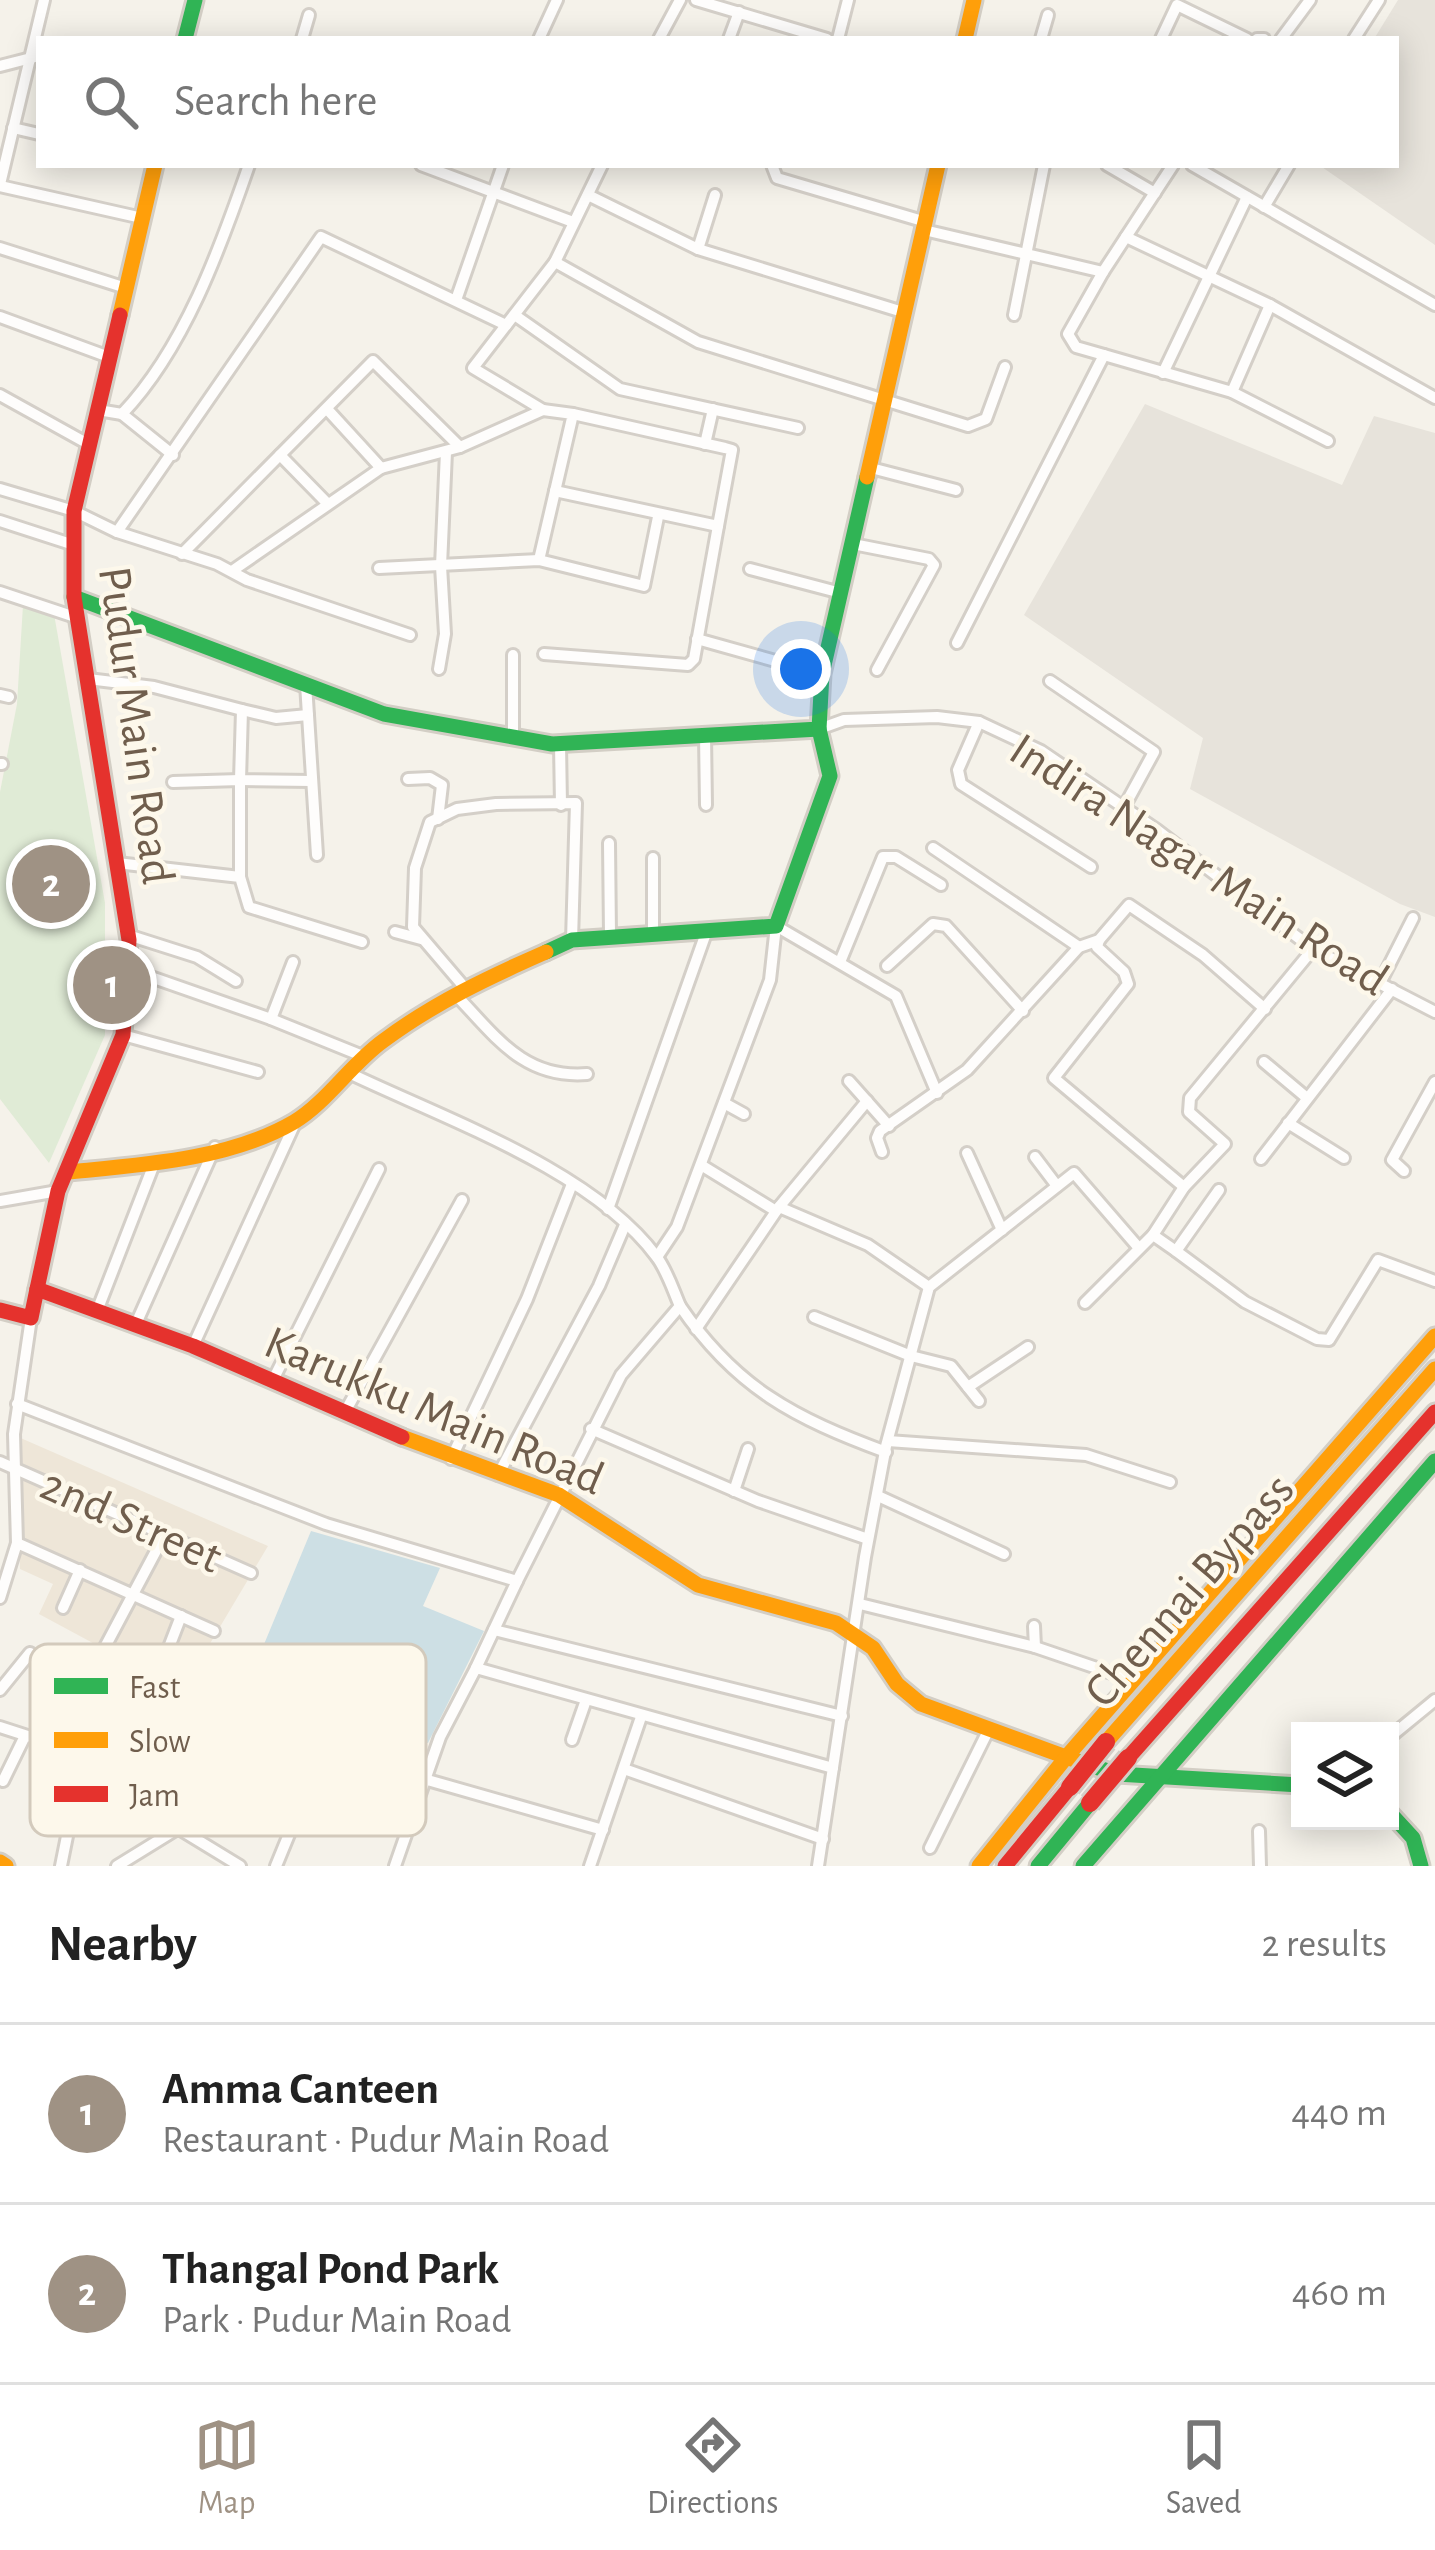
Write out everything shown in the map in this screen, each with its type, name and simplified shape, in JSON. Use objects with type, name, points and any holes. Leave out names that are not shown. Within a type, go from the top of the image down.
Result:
[{"type":"main road","points":[[186,36],[195,0]]},
{"type":"main road","points":[[966,36],[974,0]]},
{"type":"main road","name":"Pudur Main Road","points":[[37,1289],[58,1191],[123,1035],[128,935],[74,597],[74,511],[154,168]]},
{"type":"main road","points":[[68,1172],[154,1164],[257,1138],[296,1121],[365,1058],[461,992],[572,940],[776,926],[830,776],[820,729],[822,674],[937,168]]},
{"type":"main road","points":[[74,597],[384,714],[513,737],[560,744],[820,729]]},
{"type":"main road","points":[[0,1310],[31,1318],[37,1289]]},
{"type":"main road","name":"Karukku Main Road","points":[[37,1289],[193,1346],[451,1459],[559,1495],[698,1585],[836,1622],[873,1648],[897,1684],[922,1704],[1118,1774],[1291,1784]]},
{"type":"main road","points":[[979,1866],[1132,1680],[1435,1336]]},
{"type":"main road","name":"Chennai Bypass","points":[[1005,1866],[1106,1742],[1435,1369]]},
{"type":"main road","name":"Chennai Bypass","points":[[1039,1866],[1128,1758],[1435,1412]]},
{"type":"main road","points":[[1083,1866],[1435,1461]]},
{"type":"main road","points":[[1399,1823],[1425,1861]]},
{"type":"street","points":[[38,36],[44,0]]},
{"type":"street","points":[[539,36],[557,0]]},
{"type":"street","points":[[663,36],[680,0]]},
{"type":"street","points":[[696,0],[816,36]]},
{"type":"street","points":[[731,36],[750,0]]},
{"type":"street","points":[[839,36],[848,0]]},
{"type":"street","points":[[1283,36],[1310,0]]},
{"type":"street","points":[[1356,36],[1379,0]]},
{"type":"street","points":[[1162,36],[1177,5],[1241,36]]},
{"type":"street","points":[[303,36],[309,15]]},
{"type":"street","points":[[1042,36],[1048,15]]},
{"type":"street","points":[[0,66],[35,56]]},
{"type":"street","points":[[35,56],[0,185],[142,218]]},
{"type":"street","points":[[14,128],[36,133]]},
{"type":"street","points":[[122,414],[143,392],[203,284],[248,168]]},
{"type":"street","points":[[429,168],[573,222]]},
{"type":"street","points":[[456,300],[502,168]]},
{"type":"street","points":[[544,654],[676,667],[694,659],[733,455],[705,443],[543,410],[473,368],[555,262],[601,168]]},
{"type":"street","points":[[773,168],[777,178],[925,226],[1103,272]]},
{"type":"street","points":[[1014,315],[1043,168]]},
{"type":"street","points":[[1112,168],[1155,193]]},
{"type":"street","points":[[1172,168],[1068,334],[1076,347],[1232,392],[1328,441]]},
{"type":"street","points":[[1197,168],[1435,305]]},
{"type":"street","points":[[1264,208],[1286,168]]},
{"type":"street","points":[[588,195],[698,249],[906,313]]},
{"type":"street","points":[[698,249],[715,195]]},
{"type":"street","points":[[1163,374],[1247,197]]},
{"type":"street","points":[[118,532],[321,237],[511,321],[620,389],[798,428]]},
{"type":"street","points":[[1126,237],[1270,305],[1435,398]]},
{"type":"street","points":[[0,248],[126,288]]},
{"type":"street","points":[[555,262],[686,337],[886,404],[978,426],[1005,367]]},
{"type":"street","points":[[1232,392],[1270,305]]},
{"type":"street","points":[[0,317],[110,357]]},
{"type":"street","points":[[957,643],[1104,355]]},
{"type":"street","points":[[182,554],[373,361],[460,447]]},
{"type":"street","points":[[0,395],[89,445]]},
{"type":"street","points":[[327,409],[381,468]]},
{"type":"street","points":[[705,443],[713,409]]},
{"type":"street","points":[[98,410],[122,414],[173,455]]},
{"type":"street","points":[[232,571],[381,468],[460,447],[543,410]]},
{"type":"street","points":[[539,560],[573,414]]},
{"type":"street","points":[[439,669],[445,634],[441,566],[446,452]]},
{"type":"street","points":[[280,454],[326,502]]},
{"type":"street","points":[[871,468],[956,490]]},
{"type":"street","points":[[0,489],[74,511],[118,532],[410,635]]},
{"type":"street","points":[[555,491],[658,517],[718,526]]},
{"type":"street","points":[[380,568],[539,560],[644,586],[658,517]]},
{"type":"street","points":[[0,521],[74,545]]},
{"type":"street","points":[[853,544],[923,558],[934,565],[877,670]]},
{"type":"street","points":[[750,569],[841,593]]},
{"type":"street","points":[[0,592],[78,618]]},
{"type":"street","points":[[697,639],[822,674]]},
{"type":"street","points":[[513,655],[513,737]]},
{"type":"street","points":[[88,679],[154,687],[276,718],[308,715]]},
{"type":"street","points":[[1049,681],[1154,752],[1124,807]]},
{"type":"street","points":[[306,684],[317,855]]},
{"type":"street","points":[[242,710],[240,877],[249,907],[362,942]]},
{"type":"street","name":"Indira Nagar Main Road","points":[[820,729],[844,720],[937,717],[979,722],[1041,751],[1124,807],[1313,949],[1435,1012]]},
{"type":"street","points":[[979,722],[958,770],[961,784],[1091,867]]},
{"type":"street","points":[[705,735],[706,805]]},
{"type":"street","points":[[560,744],[561,805]]},
{"type":"street","points":[[408,779],[430,778],[442,785],[438,819]]},
{"type":"street","points":[[173,782],[312,781]]},
{"type":"street","points":[[572,940],[576,803],[496,804],[430,822],[415,868],[413,927],[461,992],[532,1069],[556,1077],[587,1074]]},
{"type":"street","points":[[609,844],[610,935]]},
{"type":"street","points":[[933,848],[1079,947]]},
{"type":"street","points":[[840,962],[883,857],[896,856],[941,885]]},
{"type":"street","points":[[653,859],[653,933]]},
{"type":"street","points":[[117,863],[240,877]]},
{"type":"street","points":[[1184,1187],[1054,1078],[1128,984],[1124,971],[1097,947],[1099,940],[1129,905],[1135,906],[1265,1009]]},
{"type":"street","points":[[1262,1159],[1386,986],[1413,919]]},
{"type":"street","points":[[887,966],[940,924],[952,930],[1022,1011]]},
{"type":"street","points":[[657,1257],[674,1233],[770,980],[776,926],[896,996],[938,1093]]},
{"type":"street","points":[[395,932],[424,939]]},
{"type":"street","points":[[608,1209],[706,933]]},
{"type":"street","points":[[128,935],[197,957],[236,981]]},
{"type":"street","points":[[883,1152],[877,1138],[889,1126],[938,1093],[1079,947],[1099,940]]},
{"type":"street","points":[[1085,1303],[1153,1235],[1184,1187],[1225,1141],[1189,1112],[1190,1098],[1313,949]]},
{"type":"street","points":[[271,1019],[292,962]]},
{"type":"street","points":[[128,970],[271,1019],[365,1058]]},
{"type":"street","points":[[123,1035],[257,1072]]},
{"type":"street","points":[[1264,1063],[1307,1098]]},
{"type":"street","points":[[349,1072],[572,1184],[608,1209],[657,1257],[680,1306],[737,1376],[832,1432],[887,1446],[1086,1455],[1170,1482]]},
{"type":"street","points":[[849,1081],[889,1126]]},
{"type":"street","points":[[1404,1171],[1392,1160],[1435,1082]]},
{"type":"street","points":[[696,1328],[777,1209],[867,1101]]},
{"type":"street","points":[[724,1103],[744,1114]]},
{"type":"street","points":[[193,1346],[296,1121]]},
{"type":"street","points":[[1288,1124],[1344,1158]]},
{"type":"street","points":[[135,1326],[214,1148]]},
{"type":"street","points":[[967,1153],[1002,1230]]},
{"type":"street","points":[[1035,1157],[1057,1186]]},
{"type":"street","points":[[97,1311],[154,1164]]},
{"type":"street","points":[[701,1166],[777,1209],[868,1245],[929,1287]]},
{"type":"street","points":[[272,1382],[379,1169]]},
{"type":"street","points":[[818,1866],[868,1539],[929,1287],[1074,1173],[1138,1247]]},
{"type":"street","points":[[451,1459],[527,1299],[572,1184]]},
{"type":"street","points":[[1176,1251],[1220,1190]]},
{"type":"street","points":[[0,1201],[58,1191]]},
{"type":"street","points":[[345,1412],[462,1200]]},
{"type":"street","points":[[498,1474],[599,1286],[625,1225]]},
{"type":"street","points":[[1153,1235],[1245,1302],[1317,1339],[1329,1340],[1339,1329],[1378,1260],[1435,1281]]},
{"type":"street","points":[[426,1775],[591,1429],[621,1375],[680,1306]]},
{"type":"street","points":[[814,1317],[911,1357],[951,1366],[979,1401]]},
{"type":"street","points":[[0,1598],[16,1543],[6,1463],[31,1318]]},
{"type":"street","points":[[968,1387],[1028,1347]]},
{"type":"street","points":[[17,1404],[326,1524],[517,1581]]},
{"type":"street","points":[[591,1429],[734,1491],[868,1539]]},
{"type":"street","points":[[734,1491],[748,1449]]},
{"type":"street","name":"2nd Street","points":[[6,1463],[250,1573]]},
{"type":"street","points":[[878,1496],[1004,1554]]},
{"type":"street","points":[[108,1644],[165,1534]]},
{"type":"street","points":[[16,1543],[214,1631]]},
{"type":"street","points":[[63,1608],[80,1570]]},
{"type":"street","points":[[860,1604],[1035,1647],[1132,1680]]},
{"type":"street","points":[[170,1644],[181,1616]]},
{"type":"street","points":[[1034,1626],[1035,1647]]},
{"type":"street","points":[[494,1630],[842,1716]]},
{"type":"street","points":[[0,1690],[30,1653]]},
{"type":"street","points":[[476,1668],[832,1768]]},
{"type":"street","points":[[572,1740],[586,1700]]},
{"type":"street","points":[[1399,1730],[1433,1705]]},
{"type":"street","points":[[590,1866],[641,1717]]},
{"type":"street","points":[[0,1727],[30,1737],[3,1781]]},
{"type":"street","points":[[930,1849],[989,1729]]},
{"type":"street","points":[[624,1769],[823,1839]]},
{"type":"street","points":[[426,1780],[604,1830]]},
{"type":"street","points":[[1258,1831],[1260,1866]]},
{"type":"street","points":[[61,1866],[67,1836]]},
{"type":"street","points":[[117,1866],[166,1836]]},
{"type":"street","points":[[189,1836],[240,1866]]},
{"type":"street","points":[[276,1866],[288,1836]]},
{"type":"street","points":[[396,1866],[406,1836]]},
{"type":"shaded area","points":[[1398,0],[1435,0],[1435,245],[1323,168],[1399,168],[1399,36],[1376,36]]},
{"type":"shaded area","points":[[1145,404],[1342,485],[1374,416],[1435,433],[1435,917],[1400,904],[1190,789],[1203,738],[1024,615]]},
{"type":"shaded area","points":[[16,1436],[268,1546],[210,1644],[95,1644],[39,1614],[53,1584],[20,1569]]},
{"type":"shaded area","points":[[311,1531],[440,1568],[423,1606],[484,1631],[428,1743],[426,1644],[264,1644]]},
{"type":"green space","points":[[23,605],[54,614],[105,903],[105,1035],[49,1163],[0,1099],[0,792],[17,704]]},
{"type":"traffic: fast","points":[[186,36],[195,0]]},
{"type":"traffic: fast","points":[[74,597],[384,714],[552,744],[819,729],[822,674],[867,477]]},
{"type":"traffic: fast","points":[[546,952],[572,940],[776,926],[830,776],[819,729]]},
{"type":"traffic: fast","points":[[1083,1866],[1435,1461]]},
{"type":"traffic: fast","points":[[1077,1761],[1117,1774],[1291,1784]]},
{"type":"traffic: fast","points":[[1038,1866],[1090,1803]]},
{"type":"traffic: fast","points":[[1399,1823],[1413,1838],[1421,1866]]},
{"type":"traffic: slow","points":[[966,36],[974,0]]},
{"type":"traffic: slow","points":[[120,315],[154,168]]},
{"type":"traffic: slow","points":[[867,477],[937,168]]},
{"type":"traffic: slow","points":[[68,1172],[184,1159],[269,1135],[306,1114],[371,1050],[402,1027],[546,952]]},
{"type":"traffic: slow","points":[[979,1866],[1068,1755],[1435,1336]]},
{"type":"traffic: slow","points":[[1106,1742],[1435,1369]]},
{"type":"traffic: slow","points":[[402,1437],[559,1495],[698,1585],[836,1623],[873,1648],[897,1684],[921,1704],[1077,1761]]},
{"type":"traffic: slow","points":[[0,1862],[6,1866]]},
{"type":"traffic: jam","points":[[37,1289],[58,1191],[123,1035],[129,940],[74,597],[74,511],[120,315]]},
{"type":"traffic: jam","points":[[0,1310],[31,1318],[37,1289],[193,1346],[402,1437]]},
{"type":"traffic: jam","points":[[1128,1758],[1435,1412]]},
{"type":"traffic: jam","points":[[1070,1787],[1106,1742]]},
{"type":"traffic: jam","points":[[1090,1803],[1128,1758]]},
{"type":"traffic: jam","points":[[1005,1866],[1070,1787]]},
{"type":"place","name":"Thangal Pond Park","points":[[51,884]]},
{"type":"place","name":"Amma Canteen","points":[[112,985]]}]
